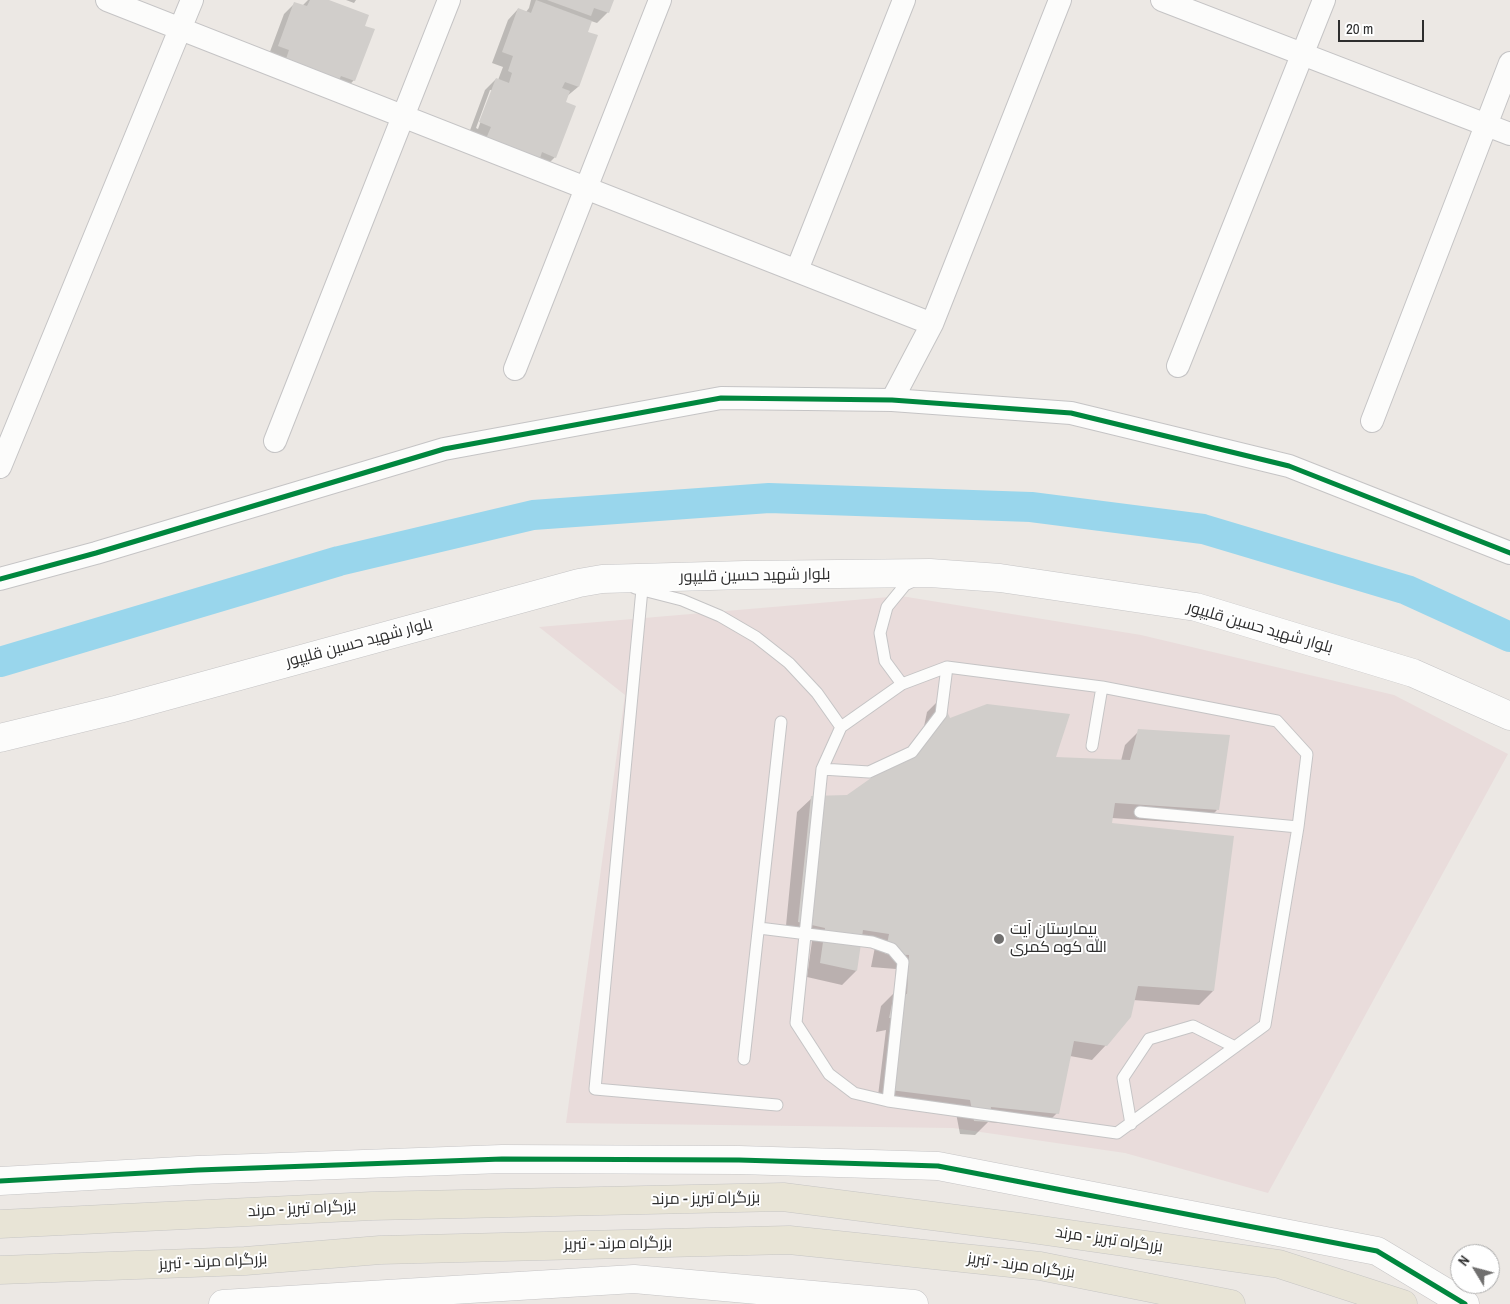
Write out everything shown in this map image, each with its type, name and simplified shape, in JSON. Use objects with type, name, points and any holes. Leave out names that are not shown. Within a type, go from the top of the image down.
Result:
[{"type":"main road","name":"بزرگراه تبریز - مرند","points":[[0,1224],[372,1206],[783,1197],[1019,1227],[1279,1264],[1402,1304]]},
{"type":"main road","name":"بزرگراه مرند - تبریز","points":[[0,1270],[245,1261],[380,1250],[789,1240],[1040,1266],[1231,1304]]},
{"type":"street","points":[[107,0],[932,324]]},
{"type":"street","points":[[0,467],[192,0]]},
{"type":"street","points":[[275,441],[449,0]]},
{"type":"street","points":[[515,369],[660,0]]},
{"type":"street","points":[[797,270],[904,0]]},
{"type":"street","points":[[892,400],[932,324],[1060,0]]},
{"type":"street","points":[[1162,0],[1510,134]]},
{"type":"street","points":[[1178,366],[1324,0]]},
{"type":"street","points":[[1372,422],[1510,63]]},
{"type":"street","points":[[0,579],[96,553],[444,449],[721,398],[892,400],[1071,413],[1289,466],[1510,554]]},
{"type":"street","name":"بلوار شهید حسین قلیپور","points":[[0,738],[119,709],[579,583],[602,579],[930,573],[1000,578],[1196,607],[1413,673],[1510,716]]},
{"type":"street","points":[[0,1181],[198,1170],[502,1159],[738,1160],[938,1166],[1377,1251],[1465,1304]]},
{"type":"street","points":[[223,1304],[634,1279],[914,1304]]},
{"type":"lane","points":[[902,684],[886,661],[880,634],[887,606],[905,585],[930,573]]},
{"type":"lane","points":[[602,579],[682,600],[720,616],[756,637],[789,663],[812,687],[841,727]]},
{"type":"lane","points":[[642,589],[596,1089],[777,1105]]},
{"type":"lane","points":[[822,769],[869,772],[912,752],[941,714],[947,667]]},
{"type":"lane","points":[[947,667],[1102,687],[1277,721],[1307,754],[1298,827],[1265,1025],[1117,1133],[888,1100],[854,1093],[829,1074],[796,1023],[822,769],[841,727],[902,684],[947,667]]},
{"type":"lane","points":[[1092,746],[1102,687]]},
{"type":"lane","points":[[744,1058],[781,722]]},
{"type":"lane","points":[[1140,812],[1298,827]]},
{"type":"lane","points":[[759,928],[872,942],[892,948],[904,962],[888,1100]]},
{"type":"lane","points":[[1131,1124],[1123,1078],[1149,1038],[1194,1026],[1235,1047]]},
{"type":"shaded area","name":"بیمارستان آیت الله کوه کمری","points":[[901,596],[1141,635],[1394,695],[1508,754],[1268,1193],[1125,1153],[953,1128],[566,1123],[625,695],[539,627]]},
{"type":"building","points":[[310,0],[329,0],[369,15],[365,26],[375,29],[355,81],[341,76],[337,84],[284,65],[289,50],[278,46],[294,2],[307,6]]},
{"type":"building","points":[[536,0],[592,21],[588,32],[598,35],[579,87],[565,82],[562,88],[570,91],[566,102],[576,106],[556,158],[542,152],[539,161],[485,141],[491,127],[479,122],[496,78],[509,83],[512,73],[508,71],[513,56],[502,52],[518,8],[531,13]]},
{"type":"building","points":[[547,0],[614,0],[609,13],[594,8],[591,16]]},
{"type":"building","points":[[940,696],[950,718],[987,704],[1070,714],[1056,757],[1130,760],[1138,729],[1230,735],[1219,810],[1115,803],[1112,823],[1234,836],[1214,991],[1138,986],[1131,1017],[1107,1046],[1074,1041],[1059,1114],[991,1107],[990,1122],[974,1121],[970,1100],[890,1090],[900,1017],[889,1018],[895,990],[907,994],[909,955],[885,954],[889,934],[863,930],[857,971],[820,963],[825,928],[798,922],[811,796],[847,795],[932,735]]},
{"type":"waterway","points":[[0,662],[339,561],[533,515],[769,498],[1031,507],[1203,529],[1407,590],[1510,637]]},
{"type":"cycle path","points":[[0,579],[96,553],[444,449],[721,398],[892,400],[1071,413],[1289,466],[1510,553]]},
{"type":"cycle path","points":[[0,1181],[198,1170],[502,1159],[739,1160],[938,1166],[1377,1251],[1465,1304]]},
{"type":"place","name":"بیمارستان آیت الله کوه کمری","points":[[999,939]]}]
